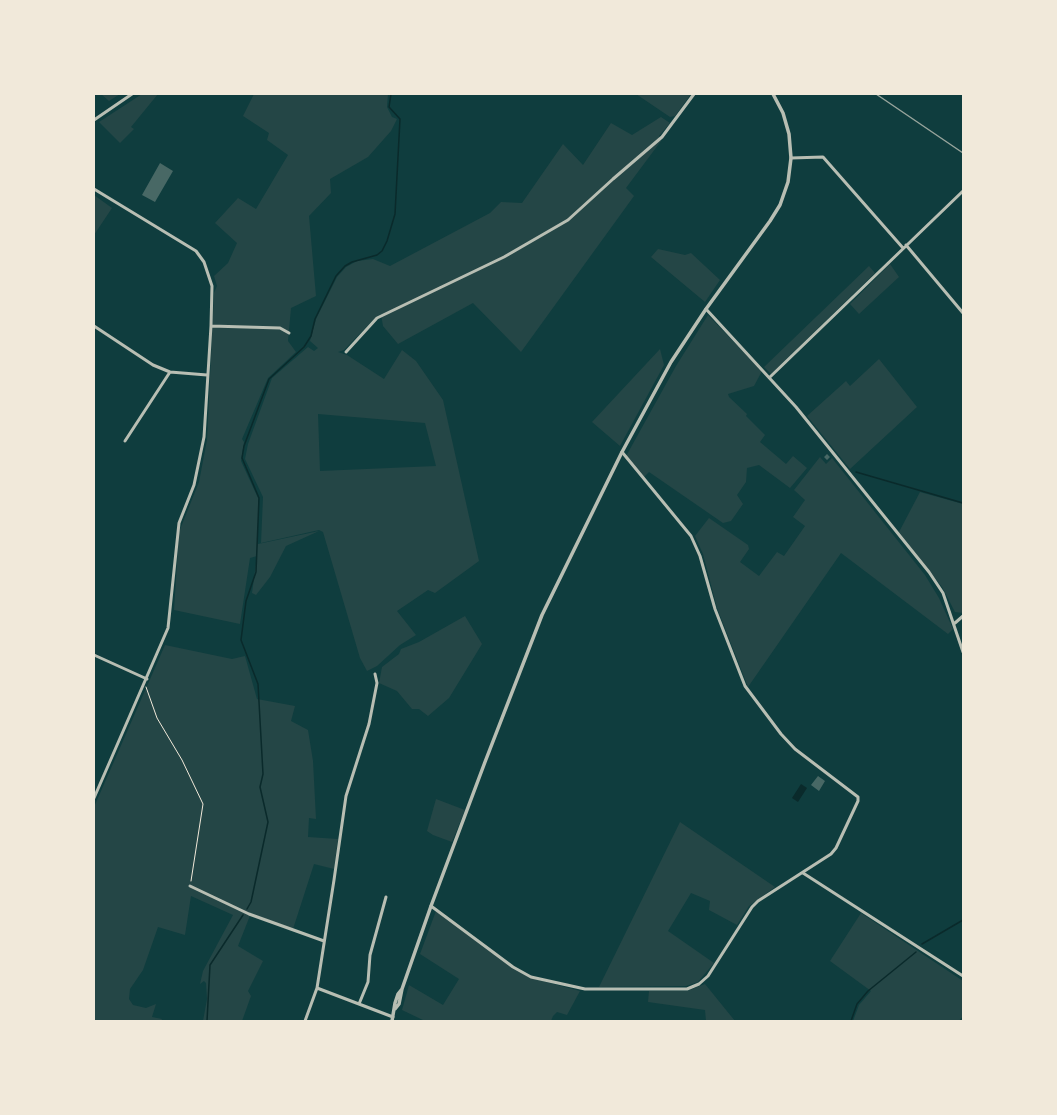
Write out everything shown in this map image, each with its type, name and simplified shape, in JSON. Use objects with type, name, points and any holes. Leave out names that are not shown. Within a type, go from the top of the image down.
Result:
[{"type":"street","points":[[94,120],[132,94]]},
{"type":"street","points":[[346,352],[377,318],[504,257],[568,220],[612,179],[662,137],[694,94]]},
{"type":"street","points":[[316,988],[359,1004],[392,1019],[395,1009],[399,1004],[402,990],[431,906],[514,684],[542,615],[622,452],[671,362],[706,309],[780,205],[788,182],[791,158],[787,127],[783,113],[773,94]]},
{"type":"street","points":[[791,158],[822,157],[963,313]]},
{"type":"street","points":[[94,189],[186,244],[201,256],[209,273],[212,286],[204,437],[194,485],[179,523],[169,621],[147,679],[94,798]]},
{"type":"street","points":[[770,377],[963,190]]},
{"type":"street","points":[[706,309],[770,377],[929,572],[943,593],[955,623],[963,652]]},
{"type":"street","points":[[94,326],[153,365],[170,372],[207,375]]},
{"type":"street","points":[[211,326],[280,328],[289,333]]},
{"type":"street","points":[[125,441],[170,372]]},
{"type":"street","points":[[431,906],[513,967],[531,977],[585,989],[686,989],[699,984],[708,976],[752,907],[758,901],[831,854],[836,848],[858,801],[858,797],[795,749],[759,707],[745,686],[716,609],[700,556],[691,536],[622,452]]},
{"type":"street","points":[[955,623],[963,616]]},
{"type":"street","points":[[94,655],[147,679]]},
{"type":"street","points":[[305,1021],[316,988],[346,796],[369,724],[377,683],[375,674]]},
{"type":"street","points":[[803,873],[963,976]]},
{"type":"street","points":[[190,886],[249,914],[324,941]]},
{"type":"street","points":[[359,1004],[368,982],[370,955],[386,897]]},
{"type":"path","points":[[144,685],[148,690],[157,718],[182,760],[203,804],[190,886]]},
{"type":"shaded area","points":[[101,94],[120,94],[109,101]]},
{"type":"shaded area","points":[[142,94],[158,94],[131,127],[134,129],[120,143],[99,122]]},
{"type":"shaded area","points":[[254,94],[388,94],[387,107],[392,117],[397,119],[391,131],[368,157],[330,179],[331,193],[309,216],[316,296],[291,308],[288,341],[296,352],[268,378],[242,439],[244,442],[241,461],[258,498],[258,544],[319,531],[286,546],[270,577],[256,595],[252,593],[257,556],[250,558],[240,624],[174,610],[179,532],[199,482],[207,440],[214,293],[217,286],[214,276],[228,263],[237,243],[215,223],[238,198],[256,209],[288,155],[267,140],[269,133],[243,116]]},
{"type":"shaded area","points":[[636,94],[691,94],[675,116],[670,117]]},
{"type":"shaded area","points":[[661,117],[670,123],[659,136],[661,141],[626,188],[634,196],[521,352],[473,303],[398,344],[383,326],[381,314],[376,317],[344,350],[338,352],[347,355],[384,379],[402,350],[416,361],[443,400],[479,561],[435,593],[428,590],[397,611],[416,635],[400,645],[377,666],[367,671],[360,658],[323,532],[319,530],[261,543],[263,497],[245,459],[248,444],[272,378],[308,347],[314,351],[318,348],[310,341],[316,319],[337,277],[346,267],[357,261],[373,259],[390,266],[490,213],[501,202],[522,203],[563,144],[583,165],[611,123],[632,135]],"holes":[[[318,414],[425,423],[436,466],[320,471]]]},
{"type":"shaded area","points":[[94,195],[112,208],[94,235]]},
{"type":"shaded area","points":[[658,249],[685,255],[691,253],[720,280],[705,302],[651,257]]},
{"type":"shaded area","points":[[890,264],[899,277],[859,314],[850,304]]},
{"type":"shaded area","points":[[869,266],[875,273],[771,374],[764,367]]},
{"type":"shaded area","points":[[708,315],[762,371],[754,386],[728,394],[729,397],[747,414],[746,416],[765,435],[760,442],[786,464],[793,456],[807,468],[790,488],[759,465],[747,468],[746,482],[737,495],[743,504],[731,521],[723,523],[649,472],[643,478],[625,458],[676,366]]},
{"type":"shaded area","points":[[660,349],[664,365],[620,446],[592,422]]},
{"type":"shaded area","points":[[879,359],[917,407],[850,469],[807,416],[846,381],[850,386]]},
{"type":"shaded area","points":[[820,457],[826,464],[832,458],[925,575],[939,598],[953,629],[948,634],[841,553],[748,687],[717,608],[703,554],[695,536],[709,518],[748,545],[749,549],[740,562],[759,576],[777,552],[784,556],[805,526],[793,517],[805,500],[794,490]]},
{"type":"shaded area","points":[[920,492],[963,504],[963,613],[955,612],[942,587],[899,532]]},
{"type":"shaded area","points":[[465,616],[482,644],[449,698],[428,716],[419,709],[412,709],[397,691],[379,683],[382,667],[399,654],[401,649],[419,642]]},
{"type":"shaded area","points":[[165,645],[232,659],[245,656],[257,699],[295,706],[291,721],[308,730],[313,761],[316,819],[309,818],[308,837],[338,839],[334,869],[314,864],[293,929],[251,913],[238,946],[263,961],[248,991],[251,996],[242,1021],[203,1021],[207,999],[206,983],[204,981],[200,984],[203,971],[233,915],[191,896],[185,935],[158,927],[143,970],[130,989],[129,999],[133,1005],[146,1008],[156,1004],[152,1017],[162,1019],[161,1021],[94,1021],[94,807]]},
{"type":"shaded area","points":[[801,784],[807,788],[798,802],[792,798]]},
{"type":"shaded area","points":[[436,799],[465,810],[452,842],[433,835],[427,831]]},
{"type":"shaded area","points":[[680,822],[775,887],[749,906],[737,925],[709,910],[710,901],[691,893],[668,931],[714,963],[698,982],[686,986],[599,987]]},
{"type":"shaded area","points":[[436,911],[531,978],[580,991],[567,1015],[557,1012],[551,1021],[425,1021],[402,1010],[409,985],[443,1005],[459,979],[420,954]]},
{"type":"shaded area","points":[[861,913],[963,981],[963,1016],[959,1021],[853,1021],[859,1005],[871,991],[830,961]]},
{"type":"shaded area","points":[[705,984],[735,1021],[706,1021],[705,1010],[648,1002],[649,991],[687,991]]},
{"type":"building","points":[[160,163],[173,171],[155,202],[142,195]]},
{"type":"building","points":[[827,454],[830,457],[827,460],[824,457]]},
{"type":"building","points":[[818,776],[825,781],[819,791],[811,785]]},
{"type":"waterway","points":[[247,909],[251,902],[268,822],[260,787],[263,774],[258,684],[241,640],[246,601],[256,572],[259,498],[242,458],[244,446],[269,379],[304,347],[311,336],[315,319],[336,276],[345,266],[352,262],[377,255],[382,251],[387,241],[395,214],[400,119],[389,107],[391,94]]},
{"type":"waterway","points":[[856,472],[963,503]]},
{"type":"waterway","points":[[207,1021],[210,965],[243,915]]},
{"type":"waterway","points":[[922,944],[963,920]]},
{"type":"waterway","points":[[851,1021],[857,1004],[868,991],[916,952]]},
{"type":"railway","points":[[876,94],[963,153]]}]
